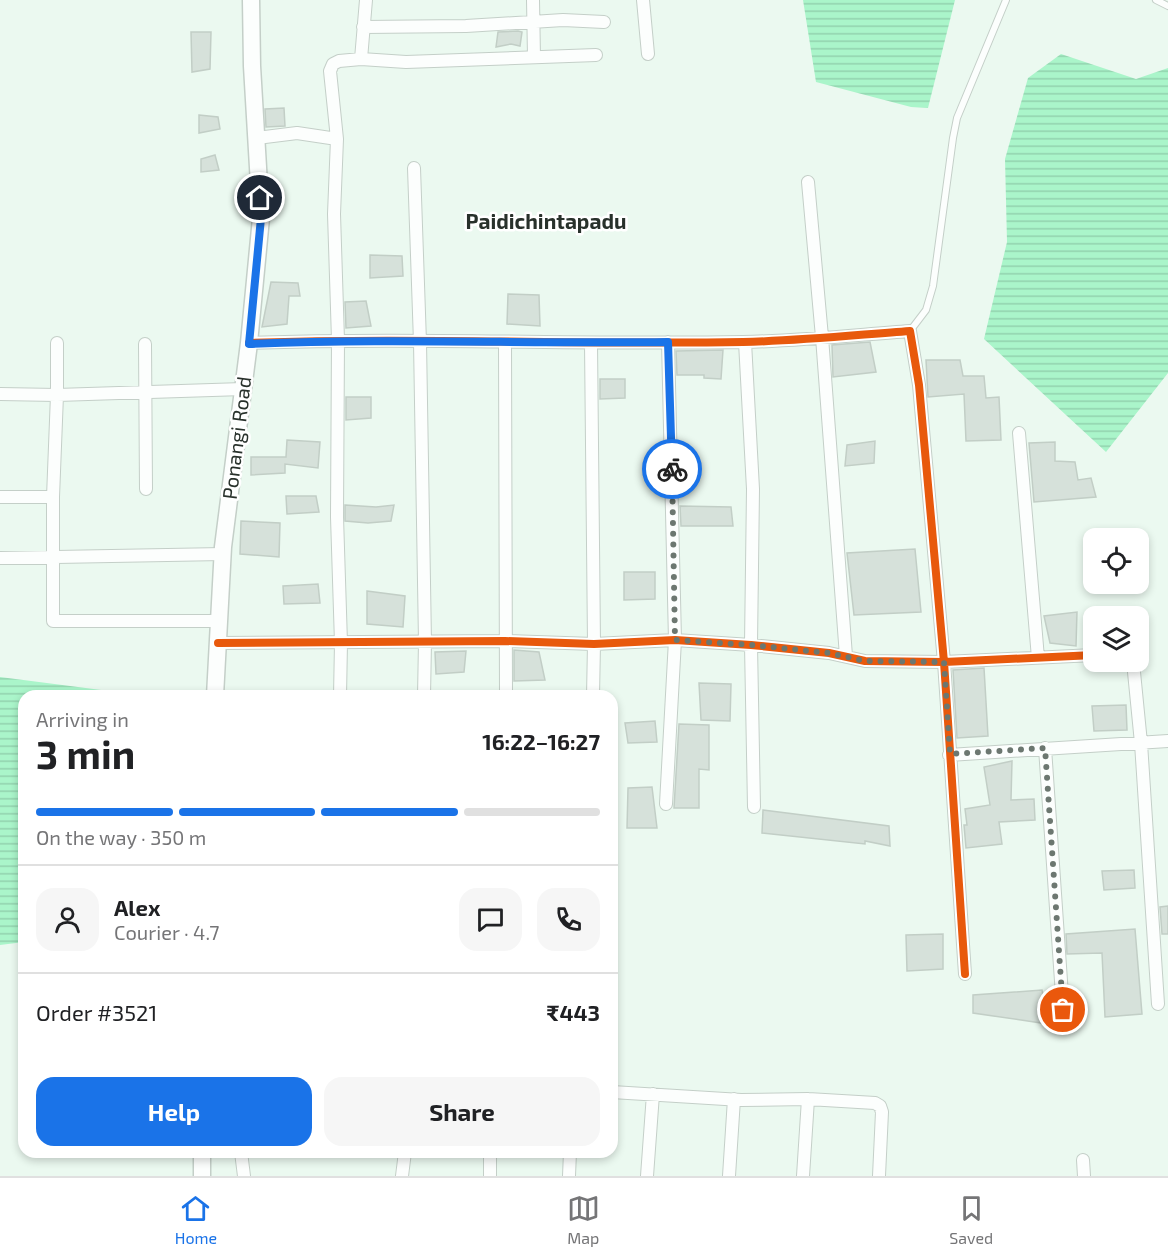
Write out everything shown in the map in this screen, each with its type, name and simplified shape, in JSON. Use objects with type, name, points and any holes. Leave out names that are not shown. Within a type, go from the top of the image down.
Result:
[{"type":"street","name":"Ponangi Road","points":[[215,690],[223,554],[249,344],[261,218],[252,66],[251,0]]},
{"type":"street","points":[[361,59],[366,0]]},
{"type":"street","points":[[533,0],[534,57]]},
{"type":"street","points":[[644,0],[648,54]]},
{"type":"street","points":[[363,27],[604,21]]},
{"type":"street","points":[[340,690],[337,517],[338,340],[334,214],[337,139],[330,71],[333,64],[339,61],[361,59],[418,62],[596,55]]},
{"type":"street","points":[[257,138],[297,133],[337,139]]},
{"type":"street","points":[[414,168],[420,342],[424,690]]},
{"type":"street","points":[[808,182],[846,656]]},
{"type":"street","points":[[249,344],[338,340],[745,342],[910,331],[919,385],[944,662],[965,974]]},
{"type":"street","points":[[505,342],[506,690]]},
{"type":"street","points":[[666,804],[675,640],[668,342]]},
{"type":"street","points":[[745,342],[753,489],[751,645],[754,807]]},
{"type":"street","points":[[57,343],[53,621],[219,621]]},
{"type":"street","points":[[591,343],[593,690]]},
{"type":"street","points":[[145,344],[146,489]]},
{"type":"street","points":[[0,394],[57,395],[243,388]]},
{"type":"street","points":[[1019,433],[1038,658]]},
{"type":"street","points":[[0,497],[53,497]]},
{"type":"street","points":[[0,558],[223,554]]},
{"type":"street","points":[[218,643],[505,641],[594,644],[675,640],[751,645],[846,656],[865,661],[944,662],[1083,656]]},
{"type":"street","points":[[1134,672],[1141,742],[1158,1004]]},
{"type":"street","points":[[950,754],[1168,741]]},
{"type":"street","points":[[1045,748],[1063,1010]]},
{"type":"street","points":[[618,1092],[734,1099],[808,1099],[875,1103],[880,1106],[882,1112],[879,1176]]},
{"type":"street","points":[[647,1176],[653,1094]]},
{"type":"street","points":[[729,1176],[734,1099]]},
{"type":"street","points":[[803,1176],[808,1099]]},
{"type":"street","points":[[202,1158],[202,1176]]},
{"type":"street","points":[[242,1158],[244,1176]]},
{"type":"street","points":[[402,1176],[404,1158]]},
{"type":"street","points":[[490,1158],[490,1176]]},
{"type":"street","points":[[569,1176],[570,1158]]},
{"type":"street","points":[[1083,1160],[1084,1176]]},
{"type":"lane","points":[[910,331],[926,310],[933,286],[957,118],[1006,0]]},
{"type":"lane","points":[[1156,0],[1168,6]]},
{"type":"shaded area","points":[[803,0],[955,0],[928,108],[911,107],[816,82]]},
{"type":"shaded area","points":[[1061,54],[1136,79],[1168,68],[1168,373],[1106,452],[984,339],[1007,242],[1005,159],[1028,78]]},
{"type":"shaded area","points":[[0,677],[101,690],[18,690],[18,943],[0,945]]},
{"type":"building","points":[[191,32],[211,32],[210,69],[192,72]]},
{"type":"building","points":[[498,32],[522,32],[520,46],[511,44],[496,47]]},
{"type":"building","points":[[284,108],[285,126],[266,127],[265,109]]},
{"type":"building","points":[[199,115],[218,117],[220,129],[199,133]]},
{"type":"building","points":[[215,155],[219,170],[201,172],[201,159]]},
{"type":"building","points":[[370,255],[402,256],[403,276],[370,278]]},
{"type":"building","points":[[271,282],[298,283],[300,296],[289,296],[287,324],[262,327]]},
{"type":"building","points":[[508,294],[539,295],[540,326],[507,324]]},
{"type":"building","points":[[366,301],[371,326],[346,328],[345,302]]},
{"type":"building","points":[[870,342],[876,372],[833,377],[832,345]]},
{"type":"building","points":[[723,350],[721,379],[704,378],[704,375],[677,375],[676,351]]},
{"type":"building","points":[[926,360],[960,360],[963,376],[984,376],[986,398],[999,397],[1001,440],[966,441],[964,394],[928,397]]},
{"type":"building","points":[[600,379],[625,379],[625,398],[600,399]]},
{"type":"building","points":[[346,397],[371,397],[371,418],[346,420]]},
{"type":"building","points":[[287,440],[320,442],[318,468],[285,464],[285,473],[251,475],[251,457],[286,457]]},
{"type":"building","points":[[875,441],[874,463],[845,466],[847,445]]},
{"type":"building","points":[[1055,442],[1055,461],[1075,462],[1078,480],[1091,478],[1096,497],[1034,502],[1029,443]]},
{"type":"building","points":[[286,496],[316,496],[319,512],[287,514]]},
{"type":"building","points":[[345,505],[376,507],[394,505],[391,521],[368,523],[345,521]]},
{"type":"building","points":[[680,506],[731,507],[733,526],[681,526]]},
{"type":"building","points":[[241,521],[280,523],[279,557],[240,554]]},
{"type":"building","points":[[915,549],[921,612],[854,615],[847,553]]},
{"type":"building","points":[[624,572],[655,572],[655,599],[624,600]]},
{"type":"building","points":[[318,584],[320,603],[284,604],[283,586]]},
{"type":"building","points":[[367,591],[405,596],[403,627],[367,624]]},
{"type":"building","points":[[1077,612],[1076,646],[1050,643],[1044,616]]},
{"type":"building","points":[[514,650],[539,652],[545,680],[514,681]]},
{"type":"building","points":[[466,651],[464,672],[436,674],[435,652]]},
{"type":"building","points":[[984,668],[988,736],[957,738],[953,670]]},
{"type":"building","points":[[699,683],[731,684],[730,721],[701,720]]},
{"type":"building","points":[[1126,705],[1127,730],[1094,731],[1092,706]]},
{"type":"building","points":[[655,721],[657,742],[628,743],[625,723]]},
{"type":"building","points":[[679,724],[709,725],[709,770],[699,769],[699,808],[674,808]]},
{"type":"building","points":[[1012,761],[1011,800],[1034,799],[1035,820],[999,822],[1002,844],[966,848],[965,809],[990,805],[984,767]]},
{"type":"building","points":[[652,787],[657,828],[627,828],[628,788]]},
{"type":"building","points":[[763,810],[889,826],[890,846],[865,841],[865,844],[762,833]]},
{"type":"building","points":[[1134,870],[1135,888],[1104,890],[1102,871]]},
{"type":"building","points":[[1168,906],[1168,934],[1162,934],[1160,907]]},
{"type":"building","points":[[1135,929],[1142,1014],[1105,1017],[1102,953],[1067,954],[1066,934]]},
{"type":"building","points":[[943,934],[943,969],[907,971],[906,935]]},
{"type":"building","points":[[1042,990],[1048,1024],[973,1013],[973,995]]},
{"type":"cycle path","points":[[249,343],[311,341],[743,342],[910,331],[919,385],[944,662],[965,974]]},
{"type":"cycle path","points":[[218,643],[505,641],[594,644],[675,640],[829,653],[865,661],[944,662],[1083,656]]},
{"type":"way so far","points":[[672,469],[675,640],[829,653],[865,661],[944,662],[950,754],[1045,748],[1063,1010]]},
{"type":"district","name":"Paidichintapadu","points":[[546,222]]},
{"type":"route","points":[[260,198],[261,218],[249,344],[338,340],[668,342],[672,469]]}]
